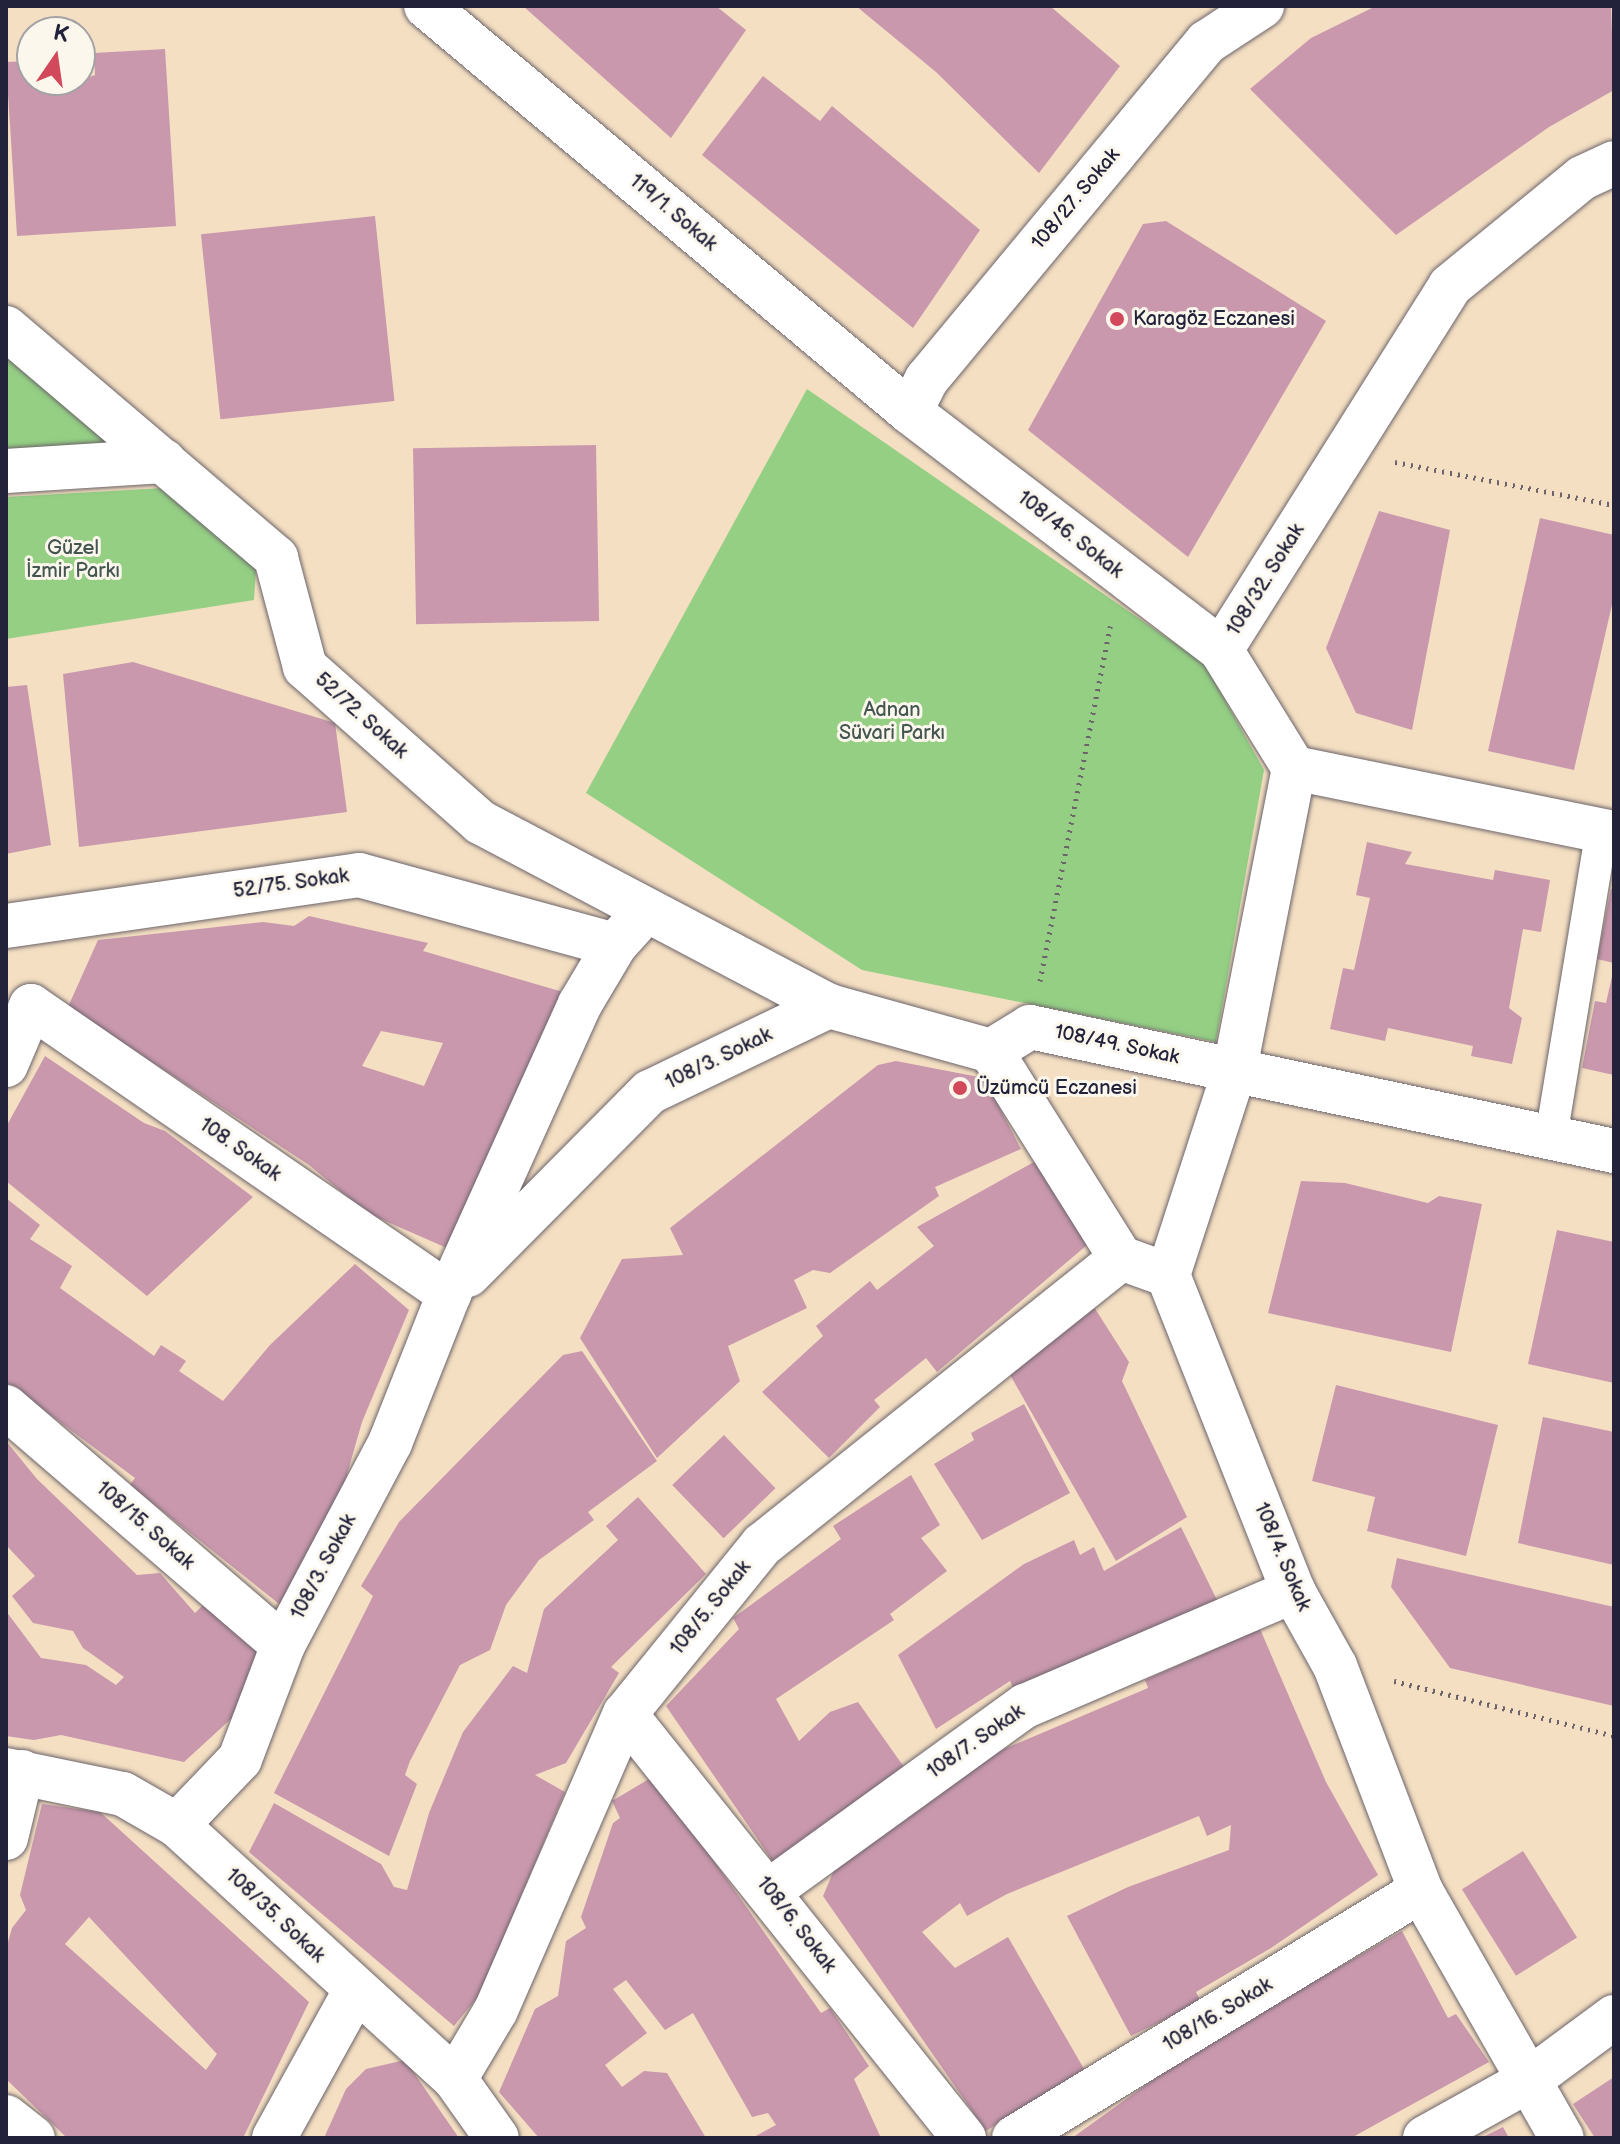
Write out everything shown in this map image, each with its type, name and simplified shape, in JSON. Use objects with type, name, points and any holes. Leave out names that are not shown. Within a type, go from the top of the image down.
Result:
[{"type":"street","name":"119/1. Sokak","points":[[426,6],[914,415]]},
{"type":"street","name":"108/27. Sokak","points":[[914,415],[927,379],[1232,13]]},
{"type":"street","name":"108/32. Sokak","points":[[1294,768],[1221,650],[1450,286],[1582,178],[1614,163]]},
{"type":"street","name":"52/72. Sokak","points":[[6,328],[276,558],[305,667],[480,822],[649,908]]},
{"type":"street","name":"108/46. Sokak","points":[[914,415],[1221,650]]},
{"type":"street","points":[[6,471],[164,461]]},
{"type":"street","points":[[615,945],[649,908],[829,1006],[991,1051],[1121,1258],[1168,1275],[1235,1069],[1294,768],[1608,832]]},
{"type":"street","name":"52/75. Sokak","points":[[6,926],[359,875],[615,945]]},
{"type":"street","name":"108/3. Sokak","points":[[177,1825],[240,1759],[283,1645],[390,1443],[449,1294],[580,1004],[615,945]]},
{"type":"street","name":"108. Sokak","points":[[6,1065],[31,1006],[449,1294]]},
{"type":"street","name":"108/3. Sokak","points":[[449,1294],[650,1092],[829,1006]]},
{"type":"street","name":"108/49. Sokak","points":[[991,1051],[1030,1027],[1614,1151]]},
{"type":"street","name":"108/5. Sokak","points":[[455,2079],[496,2010],[625,1714],[762,1545],[1121,1258]]},
{"type":"street","name":"108/4. Sokak","points":[[1168,1275],[1293,1591],[1335,1666],[1421,1891],[1562,2138]]},
{"type":"street","name":"108/15. Sokak","points":[[6,1407],[283,1645]]},
{"type":"street","name":"108/7. Sokak","points":[[769,1891],[1025,1706],[1293,1591]]},
{"type":"street","name":"108/6. Sokak","points":[[625,1714],[964,2138]]},
{"type":"street","points":[[6,1838],[14,1771]]},
{"type":"street","name":"108/35. Sokak","points":[[14,1771],[123,1794],[177,1825],[355,1991],[455,2079],[497,2138]]},
{"type":"street","name":"108/16. Sokak","points":[[1014,2138],[1421,1891]]},
{"type":"street","points":[[274,2138],[355,1991]]},
{"type":"street","points":[[1425,2138],[1529,2080],[1614,2017]]},
{"type":"street","points":[[6,2117],[33,2138]]},
{"type":"lane","points":[[1551,1137],[1608,832]]},
{"type":"path","points":[[1346,453],[1614,505]]},
{"type":"path","points":[[1030,1027],[1121,574]]},
{"type":"path","points":[[1335,1666],[1614,1736]]},
{"type":"green space","points":[[6,346],[125,444],[6,449]]},
{"type":"green space","name":"Adnan Süvari Parkı","points":[[807,389],[1205,664],[1264,770],[1216,1042],[862,970],[586,793]]},
{"type":"green space","name":"Güzel İzmir Parkı","points":[[164,488],[256,569],[254,600],[6,639],[6,497]]},
{"type":"building","points":[[523,6],[716,6],[746,30],[671,138]]},
{"type":"building","points":[[856,6],[1050,6],[1120,66],[1039,173],[936,72]]},
{"type":"building","points":[[1376,6],[1611,6],[1614,90],[1549,127],[1396,235],[1250,89],[1311,38]]},
{"type":"building","points":[[165,49],[176,226],[17,236],[6,62],[16,62],[16,96],[96,96],[96,53]]},
{"type":"building","points":[[763,76],[820,121],[832,106],[980,230],[913,328],[702,155]]},
{"type":"building","points":[[375,216],[394,401],[220,419],[201,234]]},
{"type":"building","points":[[1166,221],[1326,321],[1188,557],[1028,430],[1143,224]]},
{"type":"building","points":[[596,445],[599,621],[416,624],[413,448]]},
{"type":"building","points":[[1379,511],[1450,530],[1412,730],[1356,713],[1326,648]]},
{"type":"building","points":[[1540,518],[1614,535],[1614,596],[1574,770],[1488,751]]},
{"type":"building","points":[[133,662],[335,723],[347,812],[79,847],[63,674]]},
{"type":"building","points":[[27,685],[51,845],[6,854],[6,687]]},
{"type":"building","points":[[1367,842],[1412,852],[1405,864],[1493,880],[1495,870],[1550,880],[1541,932],[1523,929],[1509,1008],[1522,1018],[1512,1064],[1471,1056],[1473,1046],[1388,1028],[1385,1041],[1330,1029],[1343,968],[1354,970],[1370,898],[1356,895]]},
{"type":"building","points":[[1611,889],[1614,889],[1614,963],[1597,959]]},
{"type":"building","points":[[309,916],[428,943],[423,951],[563,992],[447,1248],[367,1213],[309,1165],[68,1007],[98,940],[263,922],[294,926]],"holes":[[[381,1031],[443,1043],[424,1086],[362,1066]]]},
{"type":"building","points":[[1613,972],[1614,1075],[1582,1068],[1595,1001],[1606,1003]]},
{"type":"building","points":[[45,1056],[144,1123],[165,1131],[253,1197],[147,1296],[6,1181],[6,1127]]},
{"type":"building","points":[[896,1061],[984,1078],[1021,1149],[935,1187],[939,1196],[830,1273],[813,1270],[794,1280],[807,1308],[728,1346],[740,1381],[657,1458],[580,1338],[622,1259],[683,1255],[670,1228],[878,1065]]},
{"type":"building","points":[[1041,1158],[1093,1240],[937,1372],[926,1358],[874,1400],[880,1407],[829,1458],[762,1392],[823,1336],[816,1326],[870,1281],[877,1290],[934,1246],[917,1227]]},
{"type":"building","points":[[1301,1181],[1345,1183],[1428,1203],[1439,1196],[1482,1204],[1451,1352],[1268,1313]]},
{"type":"building","points":[[6,1198],[40,1225],[30,1239],[72,1266],[60,1288],[154,1356],[161,1345],[186,1361],[179,1371],[223,1401],[270,1345],[355,1264],[409,1310],[362,1422],[344,1485],[283,1607],[130,1485],[135,1478],[6,1382]]},
{"type":"building","points":[[1557,1230],[1614,1242],[1614,1383],[1528,1364]]},
{"type":"building","points":[[1094,1307],[1129,1362],[1122,1381],[1187,1517],[1116,1561],[1005,1366]]},
{"type":"building","points":[[582,1351],[657,1461],[588,1512],[594,1520],[539,1560],[506,1605],[490,1650],[460,1665],[410,1761],[405,1775],[417,1784],[389,1856],[274,1793],[373,1596],[361,1586],[399,1522],[563,1355]]},
{"type":"building","points":[[1336,1385],[1498,1425],[1466,1556],[1367,1531],[1375,1497],[1312,1481]]},
{"type":"building","points":[[1024,1404],[1070,1493],[982,1540],[934,1464],[974,1440],[971,1433]]},
{"type":"building","points":[[1543,1417],[1614,1432],[1614,1565],[1518,1543]]},
{"type":"building","points":[[724,1435],[775,1488],[724,1538],[672,1485]]},
{"type":"building","points":[[6,1441],[37,1479],[137,1575],[160,1573],[195,1613],[209,1599],[268,1651],[232,1718],[184,1762],[61,1735],[34,1740],[6,1736],[6,1611],[41,1658],[86,1665],[116,1685],[124,1677],[83,1648],[73,1631],[33,1623],[12,1596],[35,1576],[6,1545]]},
{"type":"building","points":[[911,1475],[940,1525],[921,1538],[947,1571],[890,1614],[894,1620],[776,1699],[799,1741],[830,1712],[858,1702],[904,1767],[776,1866],[666,1706],[739,1629],[733,1618],[841,1539],[833,1526]]},
{"type":"building","points":[[638,1497],[706,1574],[611,1667],[619,1673],[566,1763],[535,1775],[565,1792],[480,1994],[454,2026],[249,1852],[274,1803],[381,1864],[394,1887],[407,1890],[429,1813],[463,1732],[513,1666],[527,1673],[544,1609],[618,1540],[606,1526]]},
{"type":"building","points":[[1181,1527],[1218,1602],[1015,1692],[1010,1681],[936,1729],[898,1655],[1024,1564],[1074,1540],[1080,1555],[1094,1547],[1104,1571]]},
{"type":"building","points":[[1397,1558],[1614,1607],[1614,1706],[1450,1668],[1391,1587]]},
{"type":"building","points":[[1260,1629],[1326,1782],[1378,1875],[1271,1948],[1196,1992],[1201,2002],[1131,2036],[1067,1916],[1128,1887],[1229,1850],[1231,1825],[1207,1836],[1199,1816],[1007,1894],[967,1916],[960,1903],[922,1932],[955,1968],[1008,1937],[1084,2069],[986,2131],[823,1896],[835,1868],[964,1766],[1148,1688],[1145,1680]]},
{"type":"building","points":[[654,1776],[821,2013],[830,2008],[869,2066],[854,2079],[881,2138],[752,2138],[776,2125],[768,2113],[752,2117],[693,2013],[665,2030],[626,1980],[613,1989],[647,2033],[605,2065],[622,2087],[644,2071],[667,2073],[706,2138],[539,2138],[499,2092],[535,2009],[558,1996],[566,1941],[586,1928],[581,1917],[613,1823],[620,1818],[612,1801]]},
{"type":"building","points":[[42,1804],[100,1812],[309,2002],[243,2138],[67,2138],[6,2079],[6,1949],[12,1928],[26,1910],[20,1895]],"holes":[[[89,1917],[217,2054],[206,2070],[65,1944]]]},
{"type":"building","points":[[1523,1851],[1577,1938],[1516,1976],[1462,1889]]},
{"type":"building","points":[[1402,1931],[1448,2018],[1456,2014],[1489,2062],[1351,2138],[1072,2138],[1193,2051]]},
{"type":"building","points":[[405,2060],[459,2138],[324,2138],[346,2089],[366,2069]]},
{"type":"building","points":[[1614,2077],[1614,2138],[1595,2138],[1573,2104]]},
{"type":"building","points":[[1503,2127],[1509,2138],[1481,2138]]},
{"type":"place","name":"Karagöz Eczanesi","points":[[1117,319]]},
{"type":"place","name":"Üzümcü Eczanesi","points":[[960,1088]]}]
